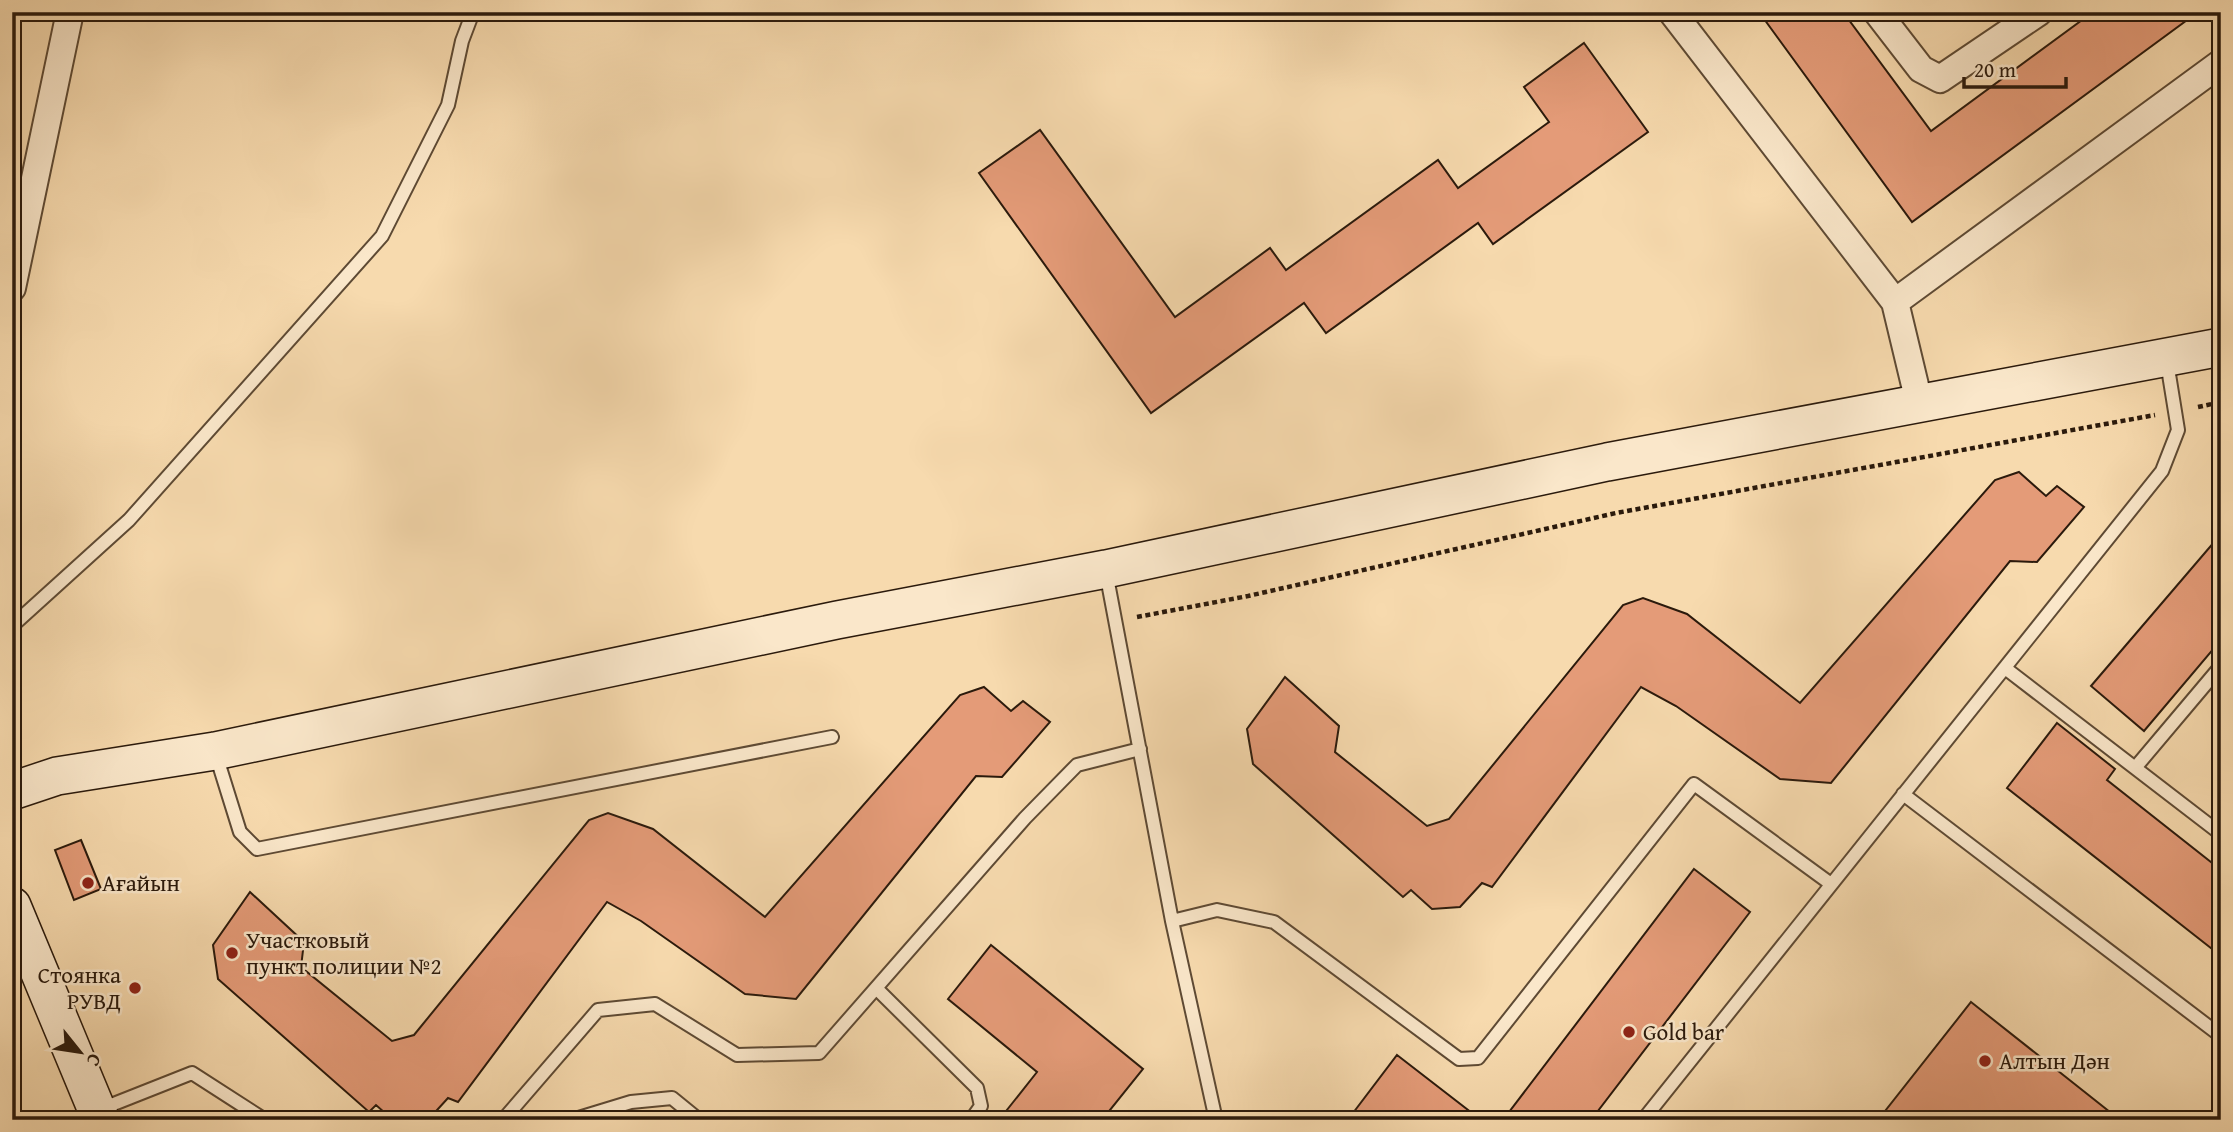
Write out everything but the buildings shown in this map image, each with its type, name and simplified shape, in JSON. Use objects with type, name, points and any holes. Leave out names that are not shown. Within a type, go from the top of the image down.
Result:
[{"type":"street","points":[[12,288],[70,12]]},
{"type":"street","points":[[1672,12],[1895,302],[1919,402]]},
{"type":"street","points":[[1877,12],[1921,69],[1940,79],[2039,12]]},
{"type":"street","points":[[1895,302],[2221,63]]},
{"type":"street","points":[[12,790],[57,776],[215,751],[836,620],[1106,569],[1607,461],[2221,346]]},
{"type":"street","points":[[12,906],[99,1115]]},
{"type":"lane","points":[[12,626],[129,520],[382,236],[448,105],[462,41],[473,12]]},
{"type":"lane","points":[[1643,1120],[2162,471],[2178,430],[2166,358]]},
{"type":"lane","points":[[1106,569],[1172,921],[1216,1120]]},
{"type":"lane","points":[[2135,768],[2221,666]]},
{"type":"lane","points":[[2005,668],[2221,834]]},
{"type":"lane","points":[[215,751],[240,832],[257,849],[832,737]]},
{"type":"lane","points":[[503,1120],[598,1010],[655,1004],[737,1055],[819,1053],[1024,818],[1077,765],[1140,748]]},
{"type":"lane","points":[[1172,921],[1217,910],[1274,922],[1459,1059],[1478,1058],[1694,784],[1831,884]]},
{"type":"lane","points":[[1903,794],[2221,1036]]},
{"type":"lane","points":[[877,989],[977,1088],[981,1106],[971,1120]]},
{"type":"lane","points":[[99,1115],[192,1073],[265,1120]]},
{"type":"lane","points":[[572,1120],[631,1102],[672,1097],[699,1120]]},
{"type":"path","points":[[1115,621],[1248,596],[1629,511],[2221,402]]},
{"type":"place","name":"Ағайын","points":[[88,883]]},
{"type":"place","name":"Участковый пункт полиции №2","points":[[232,953]]},
{"type":"place","name":"Стоянка РУВД","points":[[135,988]]},
{"type":"place","name":"Gold bar","points":[[1629,1032]]},
{"type":"place","name":"Алтын Дән","points":[[1985,1061]]}]
